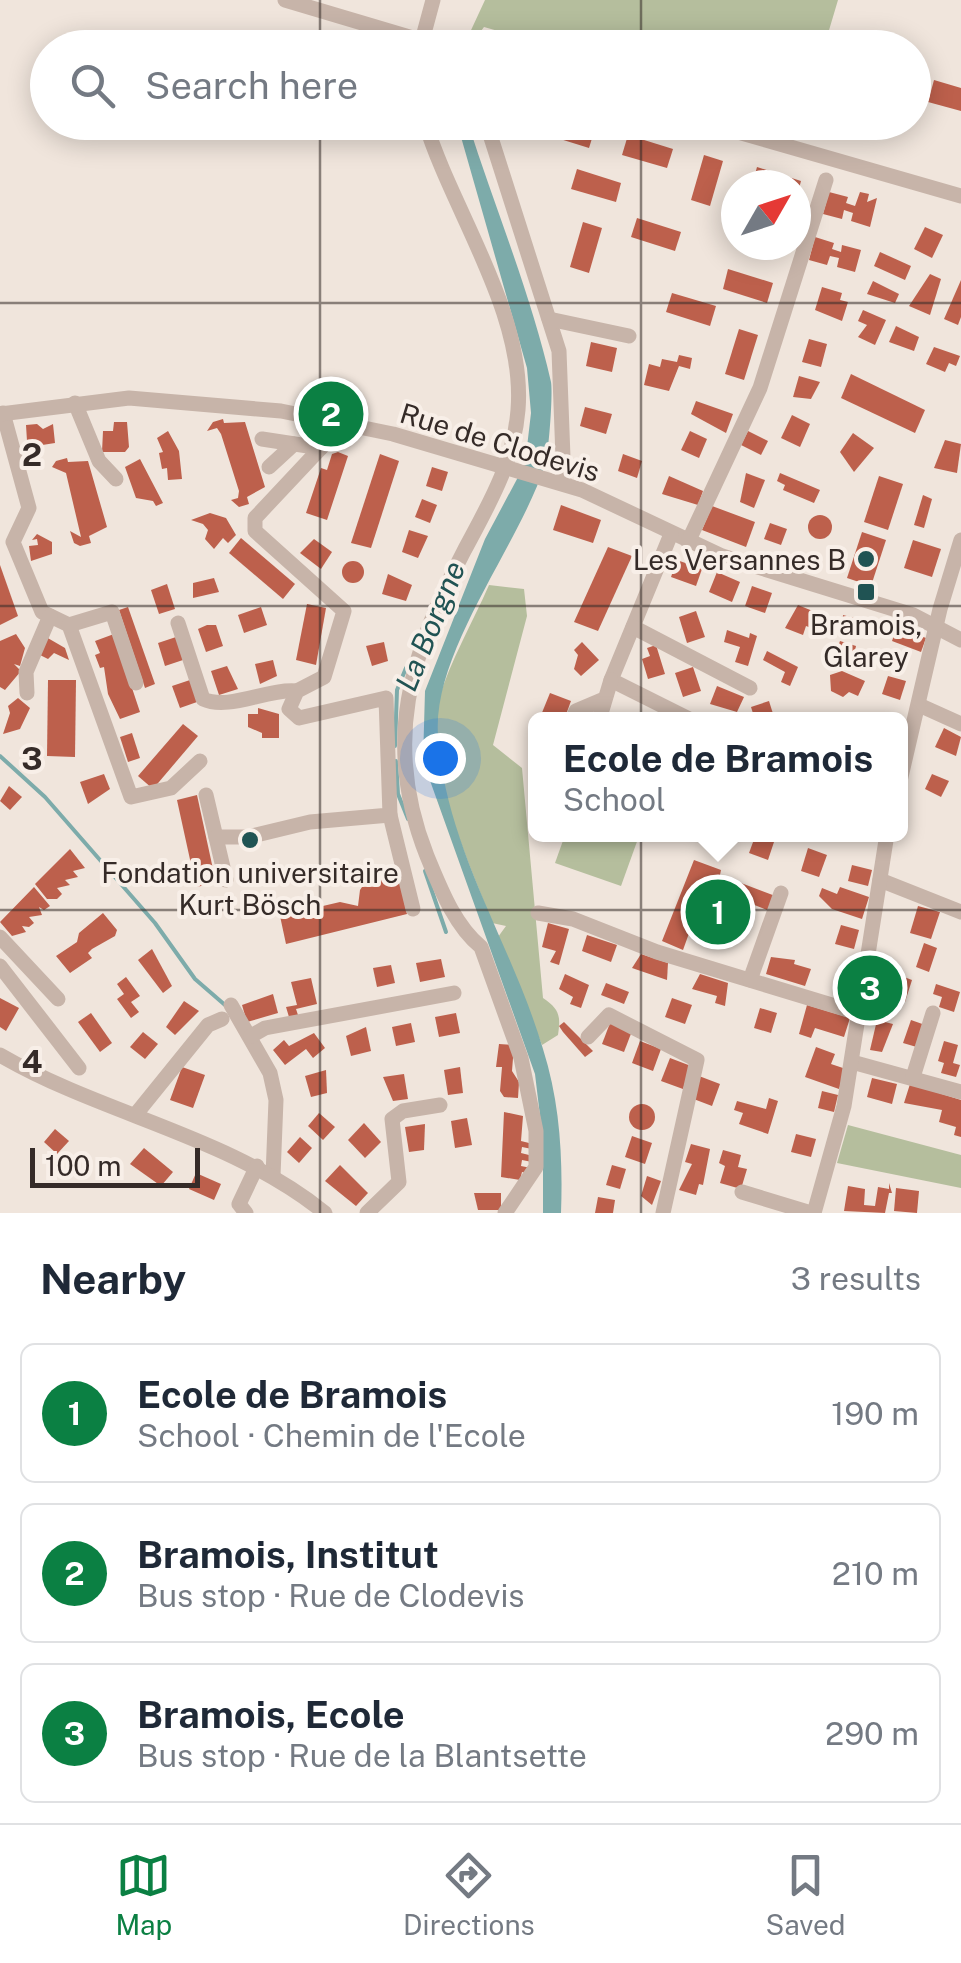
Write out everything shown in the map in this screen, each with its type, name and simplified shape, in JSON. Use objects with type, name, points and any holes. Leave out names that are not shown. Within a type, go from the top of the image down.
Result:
[{"type":"street","points":[[285,0],[378,30]]},
{"type":"street","points":[[423,30],[433,0]]},
{"type":"street","points":[[432,140],[477,239],[518,372],[518,411],[497,492],[453,573],[417,662],[409,686],[403,756],[409,809],[442,890],[466,932],[480,947],[534,1104],[536,1168],[504,1213]]},
{"type":"street","points":[[492,140],[549,319],[562,378],[560,448],[564,484]]},
{"type":"street","points":[[763,140],[961,198]]},
{"type":"street","points":[[688,542],[760,388],[826,180]]},
{"type":"street","points":[[549,319],[628,336]]},
{"type":"street","name":"Rue de Clodevis","points":[[1,414],[128,398],[208,403],[335,422],[564,484],[750,567],[936,624],[961,640]]},
{"type":"street","points":[[75,403],[98,461],[116,479]]},
{"type":"street","points":[[1,414],[29,508],[13,542],[42,612],[69,625],[112,612],[136,682]]},
{"type":"street","points":[[178,624],[204,699],[214,704],[278,689],[297,691],[324,677],[344,612],[255,532],[254,518],[331,438],[335,422]]},
{"type":"street","points":[[262,439],[321,448]]},
{"type":"street","points":[[270,466],[294,444]]},
{"type":"street","points":[[600,712],[670,534]]},
{"type":"street","points":[[908,747],[936,624],[961,540]]},
{"type":"street","points":[[26,693],[26,672],[50,616]]},
{"type":"street","points":[[69,625],[131,797],[170,788],[200,761]]},
{"type":"street","points":[[633,627],[750,688]]},
{"type":"street","points":[[611,680],[672,712]]},
{"type":"street","points":[[297,691],[289,709],[298,718],[386,698],[390,815],[413,909]]},
{"type":"street","points":[[576,712],[602,700]]},
{"type":"street","points":[[918,705],[961,724]]},
{"type":"street","points":[[206,795],[226,880]]},
{"type":"street","points":[[216,836],[248,837],[310,822],[390,815]]},
{"type":"street","points":[[390,815],[410,875]]},
{"type":"street","points":[[742,1192],[813,1213],[852,1062],[886,842]]},
{"type":"street","points":[[880,880],[961,912]]},
{"type":"street","points":[[750,980],[781,894]]},
{"type":"street","points":[[538,912],[572,919],[657,952],[858,1014]]},
{"type":"street","points":[[0,937],[58,999]]},
{"type":"street","points":[[0,966],[79,1068]]},
{"type":"street","points":[[251,1036],[265,1028],[454,993]]},
{"type":"street","points":[[136,1114],[208,1025],[226,1012],[251,1036],[270,1073],[276,1100],[273,1176]]},
{"type":"street","points":[[913,1077],[934,1013]]},
{"type":"street","points":[[588,1038],[608,1014],[696,1060],[663,1213]]},
{"type":"street","points":[[0,1055],[258,1166],[324,1213]]},
{"type":"street","points":[[852,1062],[961,1092]]},
{"type":"street","points":[[367,1213],[399,1182],[392,1119],[404,1111],[440,1105]]},
{"type":"street","points":[[246,1213],[239,1204],[258,1166]]},
{"type":"green space","points":[[485,0],[838,0],[829,30],[484,27],[471,30]]},
{"type":"green space","points":[[489,585],[524,589],[527,616],[493,745],[522,768],[543,998],[556,1009],[559,1022],[558,1035],[542,1045],[498,937],[506,926],[492,923],[442,782],[435,725],[439,699]]},
{"type":"green space","points":[[562,842],[637,842],[621,886],[555,863]]},
{"type":"green space","points":[[848,1125],[961,1155],[961,1188],[837,1163]]},
{"type":"water","points":[[462,140],[474,140],[533,316],[551,382],[551,398],[545,464],[449,668],[440,702],[438,735],[453,817],[530,1010],[549,1069],[559,1130],[561,1213],[543,1213],[543,1141],[535,1074],[423,761],[425,691],[485,539],[525,464],[531,413],[527,368]]},
{"type":"building","points":[[934,80],[961,88],[961,111],[931,103]]},
{"type":"building","points":[[563,140],[592,140],[589,148]]},
{"type":"building","points":[[626,140],[644,140],[673,149],[667,168],[622,155]]},
{"type":"building","points":[[704,155],[723,161],[710,206],[691,200]]},
{"type":"building","points":[[577,169],[621,183],[616,202],[571,189]]},
{"type":"building","points":[[829,192],[848,197],[846,203],[855,206],[860,192],[869,194],[867,202],[877,198],[870,227],[851,221],[853,213],[844,210],[842,219],[823,214]]},
{"type":"building","points":[[637,218],[681,232],[675,251],[631,237]]},
{"type":"building","points":[[583,222],[602,228],[589,273],[570,267]]},
{"type":"building","points":[[925,227],[943,235],[932,258],[914,249]]},
{"type":"building","points":[[815,237],[834,243],[832,249],[841,252],[842,245],[861,250],[855,272],[837,267],[839,258],[830,256],[827,265],[809,260]]},
{"type":"building","points":[[880,252],[911,266],[905,280],[874,266]]},
{"type":"building","points":[[728,269],[773,283],[767,303],[723,289]]},
{"type":"building","points":[[930,274],[941,279],[930,315],[909,306]]},
{"type":"building","points":[[961,280],[961,317],[958,325],[944,319]]},
{"type":"building","points":[[873,281],[899,294],[895,303],[867,294]]},
{"type":"building","points":[[822,287],[842,293],[840,300],[848,302],[842,321],[815,310]]},
{"type":"building","points":[[672,293],[716,306],[710,326],[666,312]]},
{"type":"building","points":[[863,310],[886,320],[875,345],[858,337],[867,325],[858,321]]},
{"type":"building","points":[[896,326],[919,337],[914,351],[889,342]]},
{"type":"building","points":[[739,329],[758,335],[744,380],[725,374]]},
{"type":"building","points":[[809,339],[827,344],[821,367],[802,362]]},
{"type":"building","points":[[591,342],[617,348],[612,372],[586,366]]},
{"type":"building","points":[[934,347],[960,356],[956,366],[949,363],[945,372],[926,364]]},
{"type":"building","points":[[679,355],[692,358],[690,369],[679,366],[669,391],[644,385],[649,364],[660,367],[662,359],[677,362]]},
{"type":"building","points":[[851,374],[925,410],[915,433],[841,398]]},
{"type":"building","points":[[799,376],[820,382],[811,399],[793,397]]},
{"type":"building","points":[[696,401],[733,414],[726,433],[691,414]]},
{"type":"building","points":[[585,407],[612,414],[606,434],[580,426]]},
{"type":"building","points":[[792,415],[810,424],[800,447],[781,438]]},
{"type":"building","points":[[223,419],[224,423],[245,422],[265,487],[247,497],[249,504],[239,507],[231,500],[238,498],[239,491],[221,434],[217,428],[207,431],[213,422]]},
{"type":"building","points":[[114,422],[127,422],[129,447],[125,452],[102,452],[103,431],[113,431]]},
{"type":"building","points":[[37,424],[43,429],[53,424],[55,443],[36,446],[35,440],[27,441],[26,425]]},
{"type":"building","points":[[168,431],[179,451],[182,479],[168,480],[167,468],[162,469],[159,453],[163,452],[157,438]]},
{"type":"building","points":[[690,431],[707,439],[699,458],[681,450]]},
{"type":"building","points":[[748,431],[768,441],[761,455],[741,445]]},
{"type":"building","points":[[853,433],[874,448],[854,472],[840,452]]},
{"type":"building","points":[[945,440],[961,444],[957,473],[934,468]]},
{"type":"building","points":[[332,454],[348,456],[327,520],[306,513],[321,468],[327,470]]},
{"type":"building","points":[[380,454],[399,461],[371,548],[351,543]]},
{"type":"building","points":[[623,454],[642,461],[637,478],[618,471]]},
{"type":"building","points":[[67,458],[68,462],[88,461],[107,527],[89,536],[91,543],[80,546],[74,543],[70,531],[81,537],[66,473],[52,467],[56,461]]},
{"type":"building","points":[[140,459],[163,503],[156,506],[153,501],[136,498],[125,467]]},
{"type":"building","points":[[432,467],[448,472],[442,491],[426,486]]},
{"type":"building","points":[[746,473],[765,480],[754,508],[740,502]]},
{"type":"building","points":[[780,473],[820,490],[814,503],[783,490],[785,485],[777,481]]},
{"type":"building","points":[[669,476],[703,491],[698,505],[662,494]]},
{"type":"building","points":[[879,476],[903,484],[888,530],[864,522]]},
{"type":"building","points":[[923,495],[932,499],[924,528],[914,525]]},
{"type":"building","points":[[422,499],[437,505],[430,523],[415,517]]},
{"type":"building","points":[[561,505],[601,520],[593,543],[553,530]]},
{"type":"building","points":[[712,506],[755,522],[746,547],[702,530]]},
{"type":"building","points":[[210,513],[226,518],[236,535],[228,543],[223,538],[214,549],[205,539],[208,530],[191,520]]},
{"type":"building","points":[[820,515],[832,527],[820,539],[808,527]]},
{"type":"building","points":[[770,523],[787,529],[781,545],[764,539]]},
{"type":"building","points":[[409,530],[428,536],[418,558],[402,552]]},
{"type":"building","name":"Les Versannes B","points":[[862,532],[886,540],[871,586],[847,578]]},
{"type":"building","points":[[37,534],[52,542],[52,554],[31,561],[29,546],[38,545],[37,539],[32,540]]},
{"type":"building","points":[[241,538],[295,584],[283,599],[229,553]]},
{"type":"building","points":[[314,539],[332,552],[321,569],[300,553]]},
{"type":"building","points":[[913,540],[941,549],[932,577],[904,568]]},
{"type":"building","points":[[608,547],[632,556],[598,631],[574,622]]},
{"type":"building","points":[[677,560],[702,569],[696,586],[671,577]]},
{"type":"building","points":[[353,561],[361,564],[361,580],[353,583],[345,580],[342,572],[345,564]]},
{"type":"building","points":[[0,565],[18,616],[0,625]]},
{"type":"building","points":[[717,572],[740,582],[732,602],[709,592]]},
{"type":"building","points":[[388,574],[412,585],[406,601],[382,594]]},
{"type":"building","points":[[214,578],[219,592],[193,598],[193,583]]},
{"type":"building","points":[[167,584],[175,609],[159,614],[151,590]]},
{"type":"building","points":[[752,586],[772,593],[765,613],[745,606]]},
{"type":"building","points":[[307,604],[326,608],[316,665],[296,660]]},
{"type":"building","points":[[798,605],[820,614],[814,629],[806,626],[803,635],[785,628]]},
{"type":"building","points":[[128,607],[155,684],[145,688],[119,610]]},
{"type":"building","points":[[261,607],[267,625],[244,633],[238,615]]},
{"type":"building","points":[[696,611],[705,637],[687,643],[679,617]]},
{"type":"building","points":[[843,615],[865,621],[859,636],[842,631]]},
{"type":"building","points":[[216,625],[223,646],[206,652],[198,629]]},
{"type":"building","points":[[897,627],[926,638],[921,652],[892,641]]},
{"type":"building","points":[[727,630],[749,638],[750,633],[757,636],[748,666],[735,662],[740,647],[724,642]]},
{"type":"building","points":[[16,634],[25,648],[20,666],[14,664],[21,671],[5,690],[0,687],[0,641]]},
{"type":"building","points":[[114,634],[140,712],[120,719],[108,694],[104,667],[100,668],[95,655],[100,653],[95,641]]},
{"type":"building","points":[[46,637],[65,648],[69,660],[54,653],[48,659],[38,654]]},
{"type":"building","points":[[176,637],[183,660],[165,666],[158,643]]},
{"type":"building","points":[[840,641],[856,646],[853,660],[835,655]]},
{"type":"building","points":[[384,642],[388,661],[372,666],[366,646]]},
{"type":"building","points":[[582,642],[599,660],[581,676],[574,669],[578,655],[574,650]]},
{"type":"building","points":[[656,645],[665,674],[648,679],[642,659],[650,656],[647,648]]},
{"type":"building","points":[[767,651],[798,667],[790,686],[781,682],[785,672],[763,660]]},
{"type":"building","points":[[273,660],[277,676],[260,684],[255,664]]},
{"type":"building","points":[[227,666],[238,689],[219,695],[211,671]]},
{"type":"building","points":[[693,667],[701,691],[683,697],[675,673]]},
{"type":"building","points":[[842,671],[865,681],[858,696],[849,692],[843,697],[831,691],[830,675]]},
{"type":"building","points":[[888,676],[906,681],[900,700],[882,694]]},
{"type":"building","points":[[48,680],[76,680],[75,757],[47,756]]},
{"type":"building","points":[[190,680],[197,702],[180,708],[172,686]]},
{"type":"building","points":[[717,686],[744,697],[737,712],[710,704]]},
{"type":"building","points":[[550,693],[571,701],[567,712],[542,712]]},
{"type":"building","points":[[18,698],[30,708],[20,729],[3,734],[10,713],[8,706]]},
{"type":"building","points":[[769,701],[772,712],[753,712],[751,707]]},
{"type":"building","points":[[258,708],[279,714],[279,738],[262,738],[262,733],[248,727],[248,714],[258,714]]},
{"type":"building","points":[[183,724],[198,736],[153,789],[138,776]]},
{"type":"building","points":[[944,728],[961,737],[956,756],[935,747]]},
{"type":"building","points":[[132,733],[140,758],[128,762],[120,737]]},
{"type":"building","points":[[104,774],[110,789],[88,804],[80,782]]},
{"type":"building","points":[[932,774],[949,781],[941,797],[925,789]]},
{"type":"building","points":[[9,786],[22,797],[10,810],[0,801]]},
{"type":"building","points":[[197,795],[216,883],[196,887],[177,800]]},
{"type":"building","points":[[753,842],[774,842],[768,860],[749,853]]},
{"type":"building","points":[[808,848],[827,855],[819,877],[801,871]]},
{"type":"building","points":[[70,849],[85,868],[73,871],[78,877],[65,880],[70,885],[57,888],[62,894],[57,899],[47,899],[35,884]]},
{"type":"building","points":[[694,860],[721,870],[720,875],[778,897],[772,912],[706,886],[683,950],[662,941]]},
{"type":"building","points":[[852,865],[872,870],[868,886],[848,881]]},
{"type":"building","points":[[397,870],[407,914],[286,944],[280,916],[340,902],[358,906],[360,890],[368,878]]},
{"type":"building","points":[[34,887],[50,906],[44,910],[39,907],[42,915],[29,917],[34,923],[22,926],[26,932],[12,936],[0,922]]},
{"type":"building","points":[[840,887],[869,897],[862,919],[832,909],[819,896],[822,888],[837,894]]},
{"type":"building","points":[[918,906],[940,912],[931,939],[910,933]]},
{"type":"building","points":[[103,913],[117,930],[115,936],[92,949],[88,953],[92,958],[70,973],[56,956],[77,942],[79,933]]},
{"type":"building","points":[[548,923],[569,929],[559,965],[550,962],[556,951],[542,947]]},
{"type":"building","points":[[841,925],[859,930],[854,949],[835,944]]},
{"type":"building","points":[[587,935],[617,945],[611,962],[582,951]]},
{"type":"building","points":[[924,943],[937,948],[929,972],[916,967]]},
{"type":"building","points":[[152,949],[172,986],[163,993],[138,960]]},
{"type":"building","points":[[641,954],[668,963],[667,980],[632,968]]},
{"type":"building","points":[[771,957],[795,960],[794,964],[811,969],[805,986],[766,974]]},
{"type":"building","points":[[441,959],[445,977],[420,982],[416,963]]},
{"type":"building","points":[[391,965],[395,983],[377,987],[373,968]]},
{"type":"building","points":[[565,974],[589,985],[581,1008],[570,1004],[573,997],[559,989]]},
{"type":"building","points":[[700,974],[728,983],[725,1006],[715,1003],[717,996],[692,989]]},
{"type":"building","points":[[896,974],[912,980],[905,1002],[889,996]]},
{"type":"building","points":[[126,977],[140,996],[131,1002],[139,1012],[131,1018],[117,999],[124,994],[117,984]]},
{"type":"building","points":[[311,978],[317,1004],[296,1009],[298,1015],[289,1017],[286,1007],[297,1005],[291,982]]},
{"type":"building","points":[[606,983],[629,992],[624,1004],[601,995]]},
{"type":"building","points":[[936,984],[960,992],[954,1012],[939,1007],[942,997],[933,994]]},
{"type":"building","points":[[273,994],[278,1013],[247,1022],[242,1005]]},
{"type":"building","points":[[0,998],[19,1008],[6,1031],[0,1027]]},
{"type":"building","points":[[672,998],[692,1005],[685,1024],[665,1017]]},
{"type":"building","points":[[184,1001],[199,1011],[175,1035],[166,1027]]},
{"type":"building","points":[[807,1005],[850,1018],[844,1037],[815,1028],[811,1038],[799,1034]]},
{"type":"building","points":[[760,1008],[777,1013],[771,1033],[754,1028]]},
{"type":"building","points":[[91,1013],[112,1043],[100,1052],[78,1022]]},
{"type":"building","points":[[456,1013],[460,1033],[439,1037],[435,1017]]},
{"type":"building","points":[[877,1020],[893,1024],[882,1052],[870,1050]]},
{"type":"building","points":[[911,1020],[928,1026],[920,1048],[903,1043]]},
{"type":"building","points":[[564,1022],[593,1051],[585,1057],[559,1026]]},
{"type":"building","points":[[411,1023],[415,1042],[396,1046],[392,1027]]},
{"type":"building","points":[[610,1023],[632,1031],[624,1052],[602,1044]]},
{"type":"building","points":[[366,1027],[371,1051],[351,1056],[346,1036]]},
{"type":"building","points":[[143,1032],[158,1044],[145,1059],[130,1047]]},
{"type":"building","points":[[314,1033],[325,1048],[313,1058],[306,1049],[285,1065],[273,1050],[284,1040],[289,1046]]},
{"type":"building","points":[[640,1041],[661,1049],[653,1071],[632,1063]]},
{"type":"building","points":[[944,1041],[958,1045],[953,1063],[960,1065],[956,1077],[941,1073],[944,1063],[938,1061]]},
{"type":"building","points":[[499,1044],[514,1045],[512,1071],[519,1082],[518,1098],[504,1097],[500,1091],[502,1067],[496,1067]]},
{"type":"building","points":[[816,1047],[835,1054],[831,1064],[846,1069],[839,1089],[805,1077]]},
{"type":"building","points":[[670,1058],[691,1066],[683,1089],[661,1081]]},
{"type":"building","points":[[182,1067],[205,1075],[193,1108],[170,1100]]},
{"type":"building","points":[[460,1067],[463,1093],[448,1095],[444,1070]]},
{"type":"building","points":[[326,1070],[327,1093],[311,1097],[305,1076]]},
{"type":"building","points":[[404,1074],[408,1099],[393,1101],[383,1077]]},
{"type":"building","points":[[699,1076],[720,1084],[712,1106],[691,1098]]},
{"type":"building","points":[[872,1078],[897,1084],[892,1104],[867,1097]]},
{"type":"building","points":[[910,1084],[961,1100],[961,1137],[954,1135],[956,1127],[939,1122],[942,1110],[904,1103]]},
{"type":"building","points":[[822,1091],[838,1095],[834,1112],[818,1108]]},
{"type":"building","points":[[769,1098],[778,1101],[768,1134],[739,1124],[743,1113],[734,1110],[737,1101],[766,1109]]},
{"type":"building","points":[[642,1104],[651,1108],[655,1117],[651,1126],[642,1130],[633,1126],[629,1117],[633,1108]]},
{"type":"building","points":[[504,1112],[523,1116],[521,1141],[533,1144],[532,1149],[522,1147],[521,1153],[533,1156],[532,1162],[522,1160],[521,1166],[531,1168],[530,1174],[522,1172],[520,1180],[501,1177]]},
{"type":"building","points":[[319,1113],[335,1127],[323,1140],[308,1126]]},
{"type":"building","points":[[467,1118],[472,1145],[455,1148],[451,1121]]},
{"type":"building","points":[[364,1123],[381,1142],[365,1158],[348,1140]]},
{"type":"building","points":[[425,1124],[424,1150],[409,1152],[405,1127]]},
{"type":"building","points":[[55,1129],[69,1141],[57,1154],[44,1142]]},
{"type":"building","points":[[796,1134],[816,1139],[811,1157],[791,1152]]},
{"type":"building","points":[[632,1136],[652,1143],[645,1164],[625,1157]]},
{"type":"building","points":[[300,1137],[312,1148],[299,1163],[287,1152]]},
{"type":"building","points":[[691,1144],[710,1149],[703,1185],[699,1184],[696,1195],[679,1190],[692,1164],[685,1162]]},
{"type":"building","points":[[144,1148],[173,1172],[161,1186],[130,1164]]},
{"type":"building","points":[[723,1150],[741,1155],[738,1167],[747,1169],[741,1189],[720,1183],[725,1166],[719,1163]]},
{"type":"building","points":[[340,1165],[368,1193],[356,1206],[325,1181]]},
{"type":"building","points":[[612,1165],[626,1169],[620,1189],[606,1185]]},
{"type":"building","points":[[196,1173],[221,1184],[214,1200],[189,1189]]},
{"type":"building","points":[[647,1176],[661,1181],[652,1205],[641,1196]]},
{"type":"building","points":[[889,1183],[892,1193],[885,1213],[844,1211],[848,1186],[865,1189],[864,1205],[875,1206],[878,1187],[889,1189]]},
{"type":"building","points":[[896,1188],[919,1191],[917,1213],[894,1211]]},
{"type":"building","points":[[474,1193],[501,1193],[501,1210],[478,1210]]},
{"type":"building","points":[[598,1197],[615,1200],[613,1213],[595,1213]]},
{"type":"waterway","name":"La Borgne","points":[[395,746],[397,690],[406,668]]},
{"type":"waterway","points":[[0,756],[45,797],[155,923],[195,979],[225,1005]]},
{"type":"waterway","points":[[396,761],[398,794],[408,819]]},
{"type":"waterway","points":[[425,871],[446,932]]},
{"type":"place","name":"Bramois, Institut","points":[[331,414]]},
{"type":"place","name":"Les Versannes B","points":[[866,559]]},
{"type":"place","name":"Bramois, Glarey","points":[[866,592]]},
{"type":"place","name":"Fondation universitaire Kurt Bösch","points":[[250,840]]},
{"type":"place","name":"Ecole de Bramois","points":[[718,912]]},
{"type":"place","name":"Bramois, Ecole","points":[[870,988]]}]
